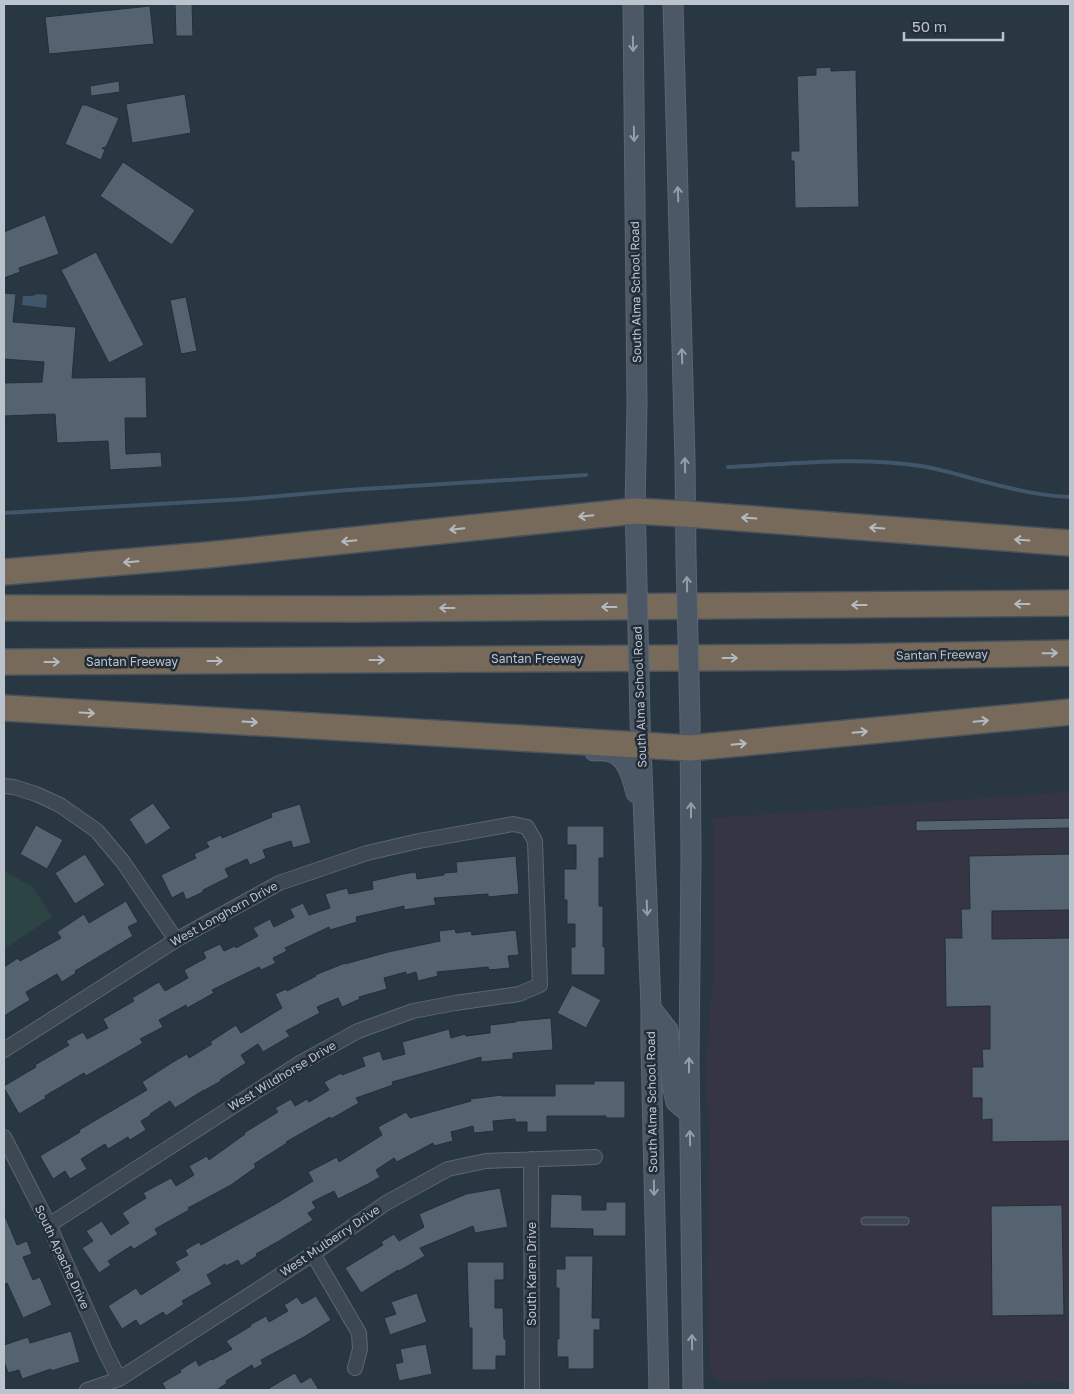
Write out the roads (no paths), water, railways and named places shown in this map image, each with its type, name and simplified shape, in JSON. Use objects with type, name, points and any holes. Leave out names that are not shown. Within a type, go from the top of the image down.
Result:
[{"type":"highway","points":[[4,572],[207,555],[635,511],[1070,543]]},
{"type":"highway","points":[[4,608],[367,609],[1070,603]]},
{"type":"highway","name":"Santan Freeway","points":[[4,662],[837,657],[1070,653]]},
{"type":"highway","points":[[4,708],[690,748],[1070,712]]},
{"type":"main road","name":"South Alma School Road","points":[[633,4],[637,404],[635,511],[640,745],[651,1008],[659,1390]]},
{"type":"main road","points":[[674,4],[690,720],[689,1058],[693,1390]]},
{"type":"main road","points":[[370,729],[407,739],[610,752],[621,758],[632,774],[643,819]]},
{"type":"main road","points":[[651,1008],[668,1030],[672,1085],[676,1102],[690,1114]]},
{"type":"street","points":[[4,786],[36,794],[60,805],[97,831],[123,862],[176,940]]},
{"type":"street","name":"West Longhorn Drive","points":[[4,1050],[176,940],[279,883],[367,853],[419,841],[513,824],[528,827],[535,841],[540,985]]},
{"type":"street","name":"West Wildhorse Drive","points":[[49,1225],[300,1063],[358,1031],[413,1011],[455,1002],[519,994],[540,985]]},
{"type":"street","name":"South Apache Drive","points":[[4,1137],[49,1225],[118,1379]]},
{"type":"street","name":"West Mulberry Drive","points":[[87,1390],[118,1379],[313,1254],[386,1202],[448,1170],[486,1161],[595,1157]]},
{"type":"street","name":"South Karen Drive","points":[[531,1159],[532,1390]]},
{"type":"street","points":[[313,1254],[359,1332],[360,1349],[355,1368]]},
{"type":"lane","points":[[865,1222],[905,1221]]},
{"type":"waterway","points":[[728,467],[849,461],[897,463],[932,468],[999,486],[1070,497]]},
{"type":"waterway","points":[[4,513],[245,499],[348,490],[586,475]]}]
